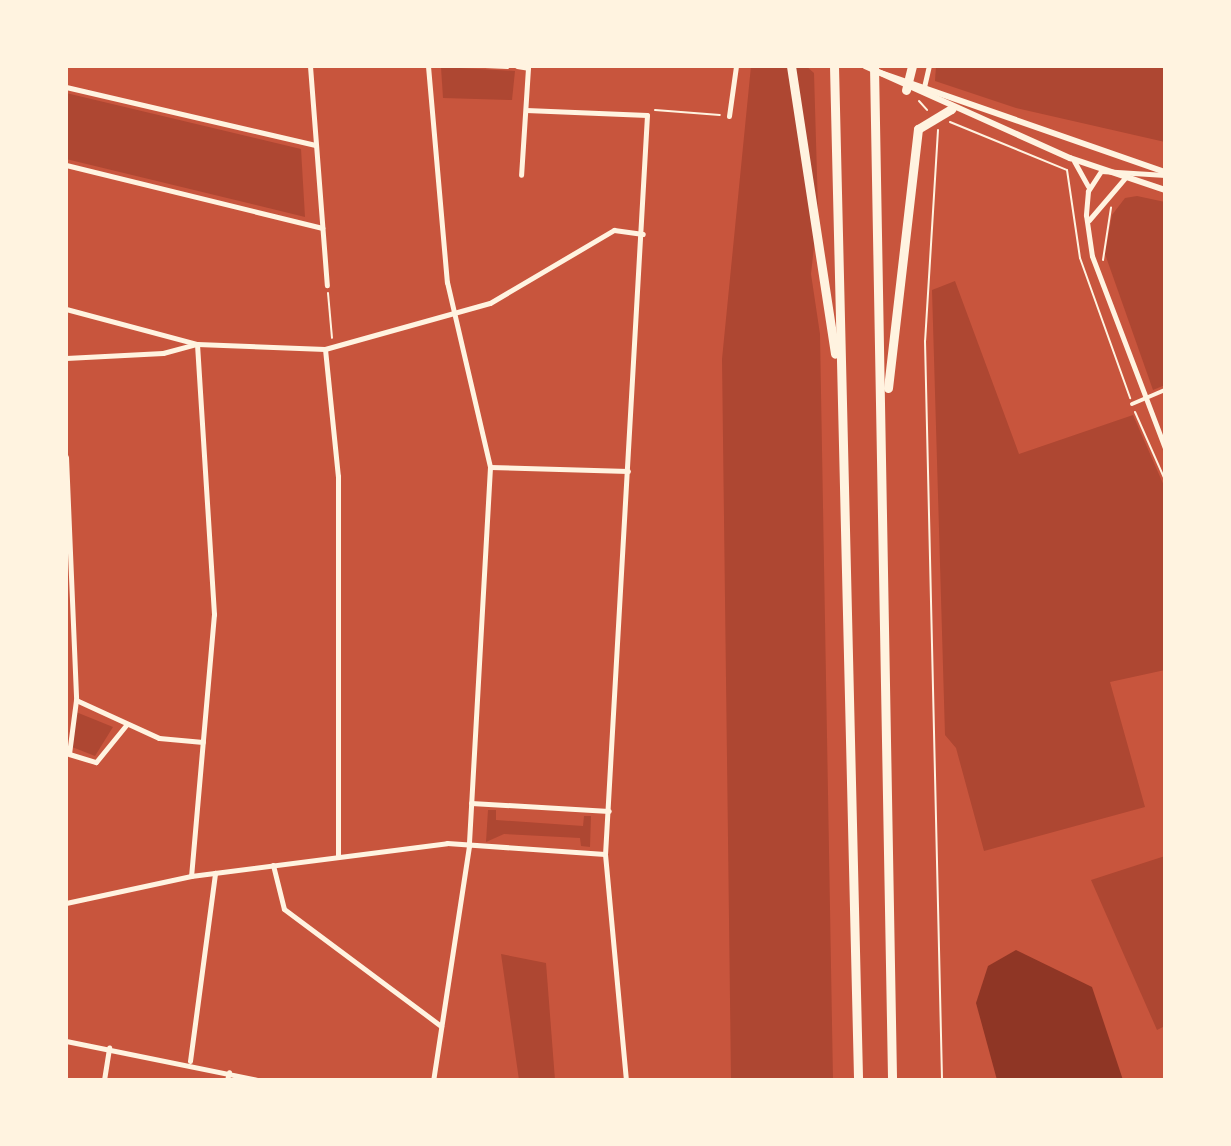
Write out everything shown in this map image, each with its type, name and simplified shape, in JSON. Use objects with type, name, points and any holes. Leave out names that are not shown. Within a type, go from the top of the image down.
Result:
[{"type":"highway","points":[[791,66],[839,372]]},
{"type":"highway","points":[[834,66],[858,1080]]},
{"type":"highway","points":[[907,85],[912,66]]},
{"type":"highway","points":[[875,69],[885,415],[892,1080]]},
{"type":"highway","points":[[885,415],[918,129],[951,109]]},
{"type":"street","points":[[310,66],[327,285]]},
{"type":"street","points":[[428,66],[455,316],[490,467],[469,846],[433,1080]]},
{"type":"street","points":[[729,116],[736,66]]},
{"type":"street","points":[[865,66],[951,109],[1101,171],[1165,190]]},
{"type":"street","points":[[924,87],[929,66]]},
{"type":"street","points":[[517,67],[528,68],[521,175]]},
{"type":"street","points":[[907,85],[924,87],[1165,173]]},
{"type":"street","points":[[66,87],[315,145]]},
{"type":"street","points":[[526,110],[647,115],[643,234],[605,854],[626,1080]]},
{"type":"street","points":[[1070,158],[1082,167],[1088,191],[1092,256],[1165,448]]},
{"type":"street","points":[[66,165],[322,228]]},
{"type":"street","points":[[1101,171],[1165,173]]},
{"type":"street","points":[[1088,191],[1101,171]]},
{"type":"street","points":[[1088,221],[1125,178]]},
{"type":"street","points":[[66,309],[197,344],[325,349],[455,316],[533,284],[614,230],[643,234]]},
{"type":"street","points":[[66,358],[163,353],[197,344]]},
{"type":"street","points":[[191,876],[214,578],[197,344]]},
{"type":"street","points":[[325,349],[338,476],[338,856]]},
{"type":"street","points":[[1132,404],[1165,390]]},
{"type":"street","points":[[66,457],[76,700],[69,720],[74,759],[96,762],[127,724]]},
{"type":"street","points":[[490,467],[628,471]]},
{"type":"street","points":[[76,700],[159,738],[203,742]]},
{"type":"street","points":[[471,803],[609,811]]},
{"type":"street","points":[[66,903],[191,876],[338,856],[469,846],[605,854]]},
{"type":"street","points":[[273,865],[284,909],[441,1026]]},
{"type":"street","points":[[190,1061],[215,873]]},
{"type":"street","points":[[66,1041],[190,1061],[258,1080]]},
{"type":"street","points":[[104,1080],[109,1047]]},
{"type":"street","points":[[227,1080],[229,1072]]},
{"type":"path","points":[[462,66],[517,67]]},
{"type":"path","points":[[918,104],[937,116],[1067,170],[1080,258],[1132,404],[1165,480]]},
{"type":"path","points":[[647,115],[660,108],[729,116]]},
{"type":"path","points":[[937,116],[925,341],[942,1080]]},
{"type":"path","points":[[1107,274],[1101,235],[1118,198]]},
{"type":"path","points":[[327,285],[334,347]]},
{"type":"shaded area","points":[[751,66],[806,66],[814,73],[818,209],[811,274],[820,334],[833,1080],[731,1080],[722,359]]},
{"type":"shaded area","points":[[936,66],[1165,66],[1165,142],[1016,108],[935,81]]},
{"type":"shaded area","points":[[441,67],[515,71],[512,100],[443,98]]},
{"type":"shaded area","points":[[66,93],[301,149],[305,217],[66,159]]},
{"type":"shaded area","points":[[1137,196],[1165,202],[1165,385],[1153,390],[1105,254],[1112,215],[1125,198]]},
{"type":"shaded area","points":[[955,281],[1019,454],[1133,415],[1165,488],[1165,670],[1110,682],[1145,807],[984,851],[956,748],[945,735],[932,290]]},
{"type":"shaded area","points":[[76,712],[113,727],[95,756],[72,747]]},
{"type":"shaded area","points":[[488,810],[496,810],[496,820],[583,826],[584,816],[591,816],[590,847],[581,846],[580,838],[504,834],[486,842]]},
{"type":"shaded area","points":[[1165,856],[1165,1026],[1157,1030],[1091,880]]},
{"type":"shaded area","points":[[1016,950],[1092,987],[1123,1080],[997,1080],[976,1003],[988,966]]},
{"type":"shaded area","points":[[501,954],[546,963],[555,1080],[519,1080]]}]
